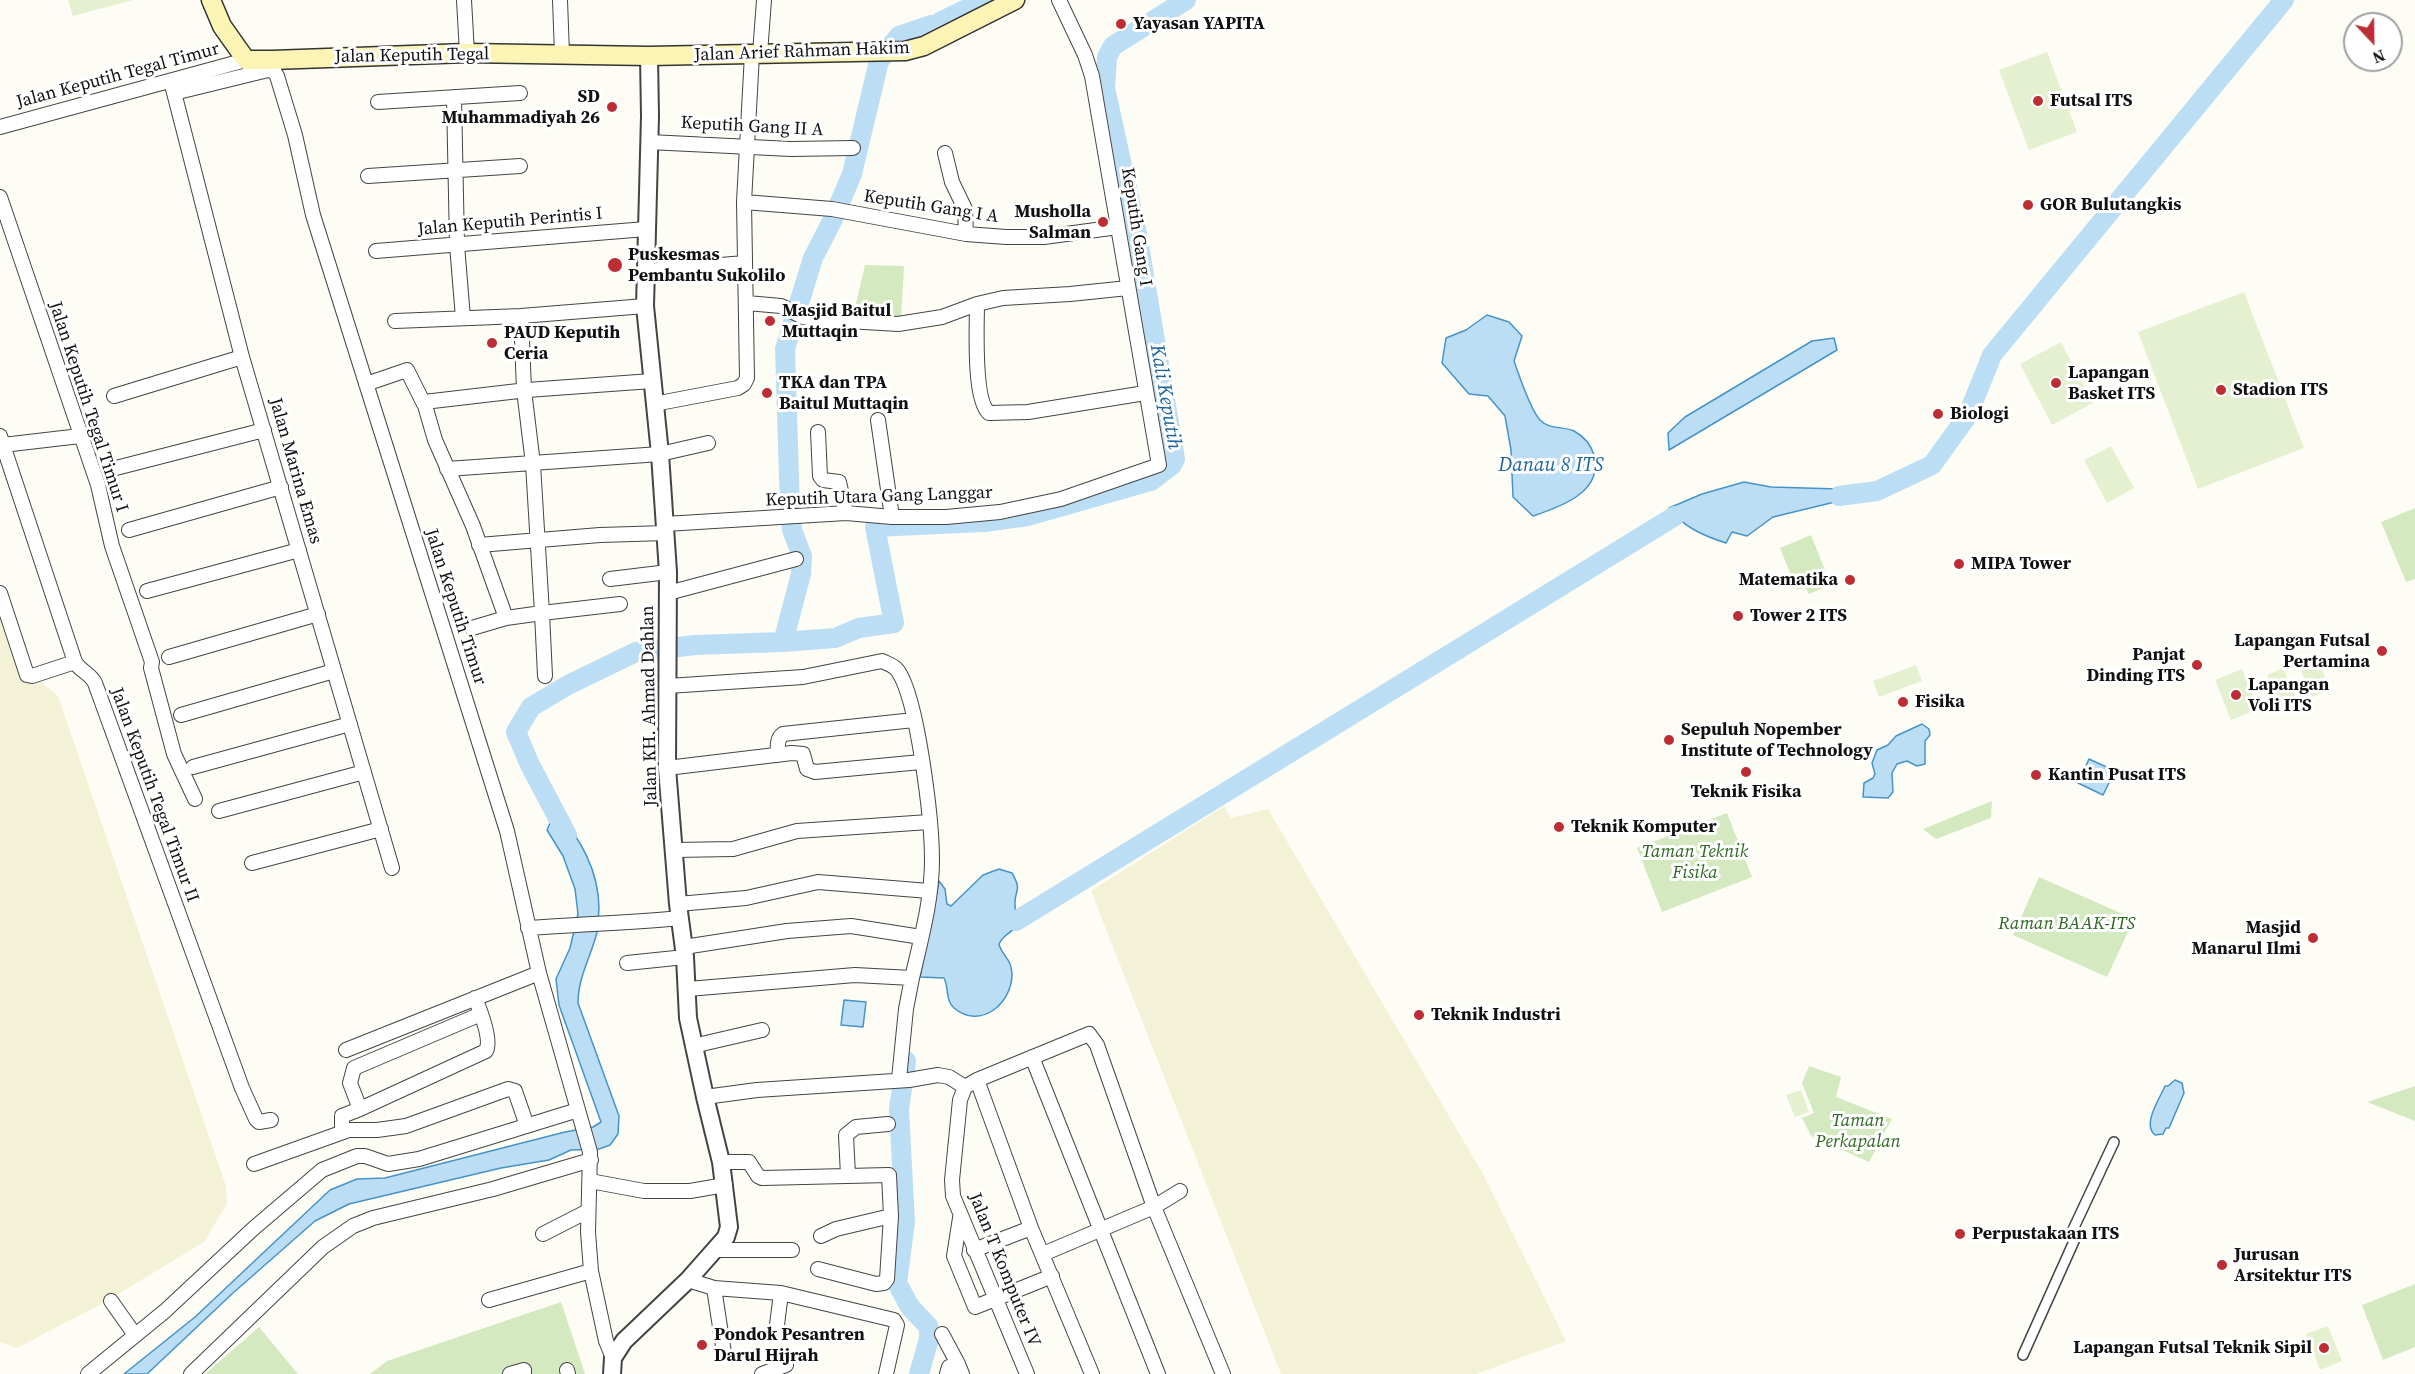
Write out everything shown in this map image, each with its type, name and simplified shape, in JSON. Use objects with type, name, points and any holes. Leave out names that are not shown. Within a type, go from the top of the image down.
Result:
[{"type":"main road","points":[[211,0],[222,26],[250,66]]},
{"type":"main road","name":"Jalan Arief Rahman Hakim","points":[[649,56],[905,51],[924,46],[1015,0]]},
{"type":"main road","name":"Jalan Keputih Tegal","points":[[250,66],[467,54],[649,56]]},
{"type":"street","points":[[464,0],[467,54]]},
{"type":"street","points":[[560,0],[562,54]]},
{"type":"street","points":[[654,404],[738,388],[744,384],[747,373],[744,202],[756,54],[764,0]]},
{"type":"street","name":"Keputih Gang I","points":[[1059,0],[1086,55],[1092,76],[1159,465]]},
{"type":"street","name":"Jalan KH. Ahmad Dahlan","points":[[612,1366],[624,1341],[688,1280],[726,1237],[729,1227],[721,1162],[688,1017],[688,989],[667,768],[668,572],[666,528],[645,306],[649,56]]},
{"type":"street","name":"Jalan Keputih Timur","points":[[250,66],[270,70],[277,76],[295,135],[313,215],[507,831],[539,973],[583,1124],[590,1156],[588,1211],[591,1270],[606,1341]]},
{"type":"street","name":"Jalan Keputih Tegal Timur","points":[[0,127],[173,87],[250,66]]},
{"type":"street","name":"Jalan Marina Emas","points":[[173,87],[243,357],[392,868]]},
{"type":"street","points":[[378,102],[520,93]]},
{"type":"street","points":[[454,97],[457,245],[462,318]]},
{"type":"street","name":"Keputih Gang II A","points":[[649,141],[802,149],[853,148]]},
{"type":"street","points":[[945,153],[952,182],[965,209],[966,234]]},
{"type":"street","points":[[368,176],[520,166]]},
{"type":"street","name":"Jalan Keputih Tegal Timur I","points":[[0,197],[98,485],[112,546],[130,604],[152,662],[151,668],[174,754],[195,799]]},
{"type":"street","name":"Keputih Gang I A","points":[[744,202],[838,210],[966,234],[1006,237],[1044,237],[1118,227]]},
{"type":"street","name":"Jalan Keputih Perintis I","points":[[376,251],[646,229]]},
{"type":"street","points":[[646,271],[745,263]]},
{"type":"street","points":[[747,303],[786,307],[803,317],[898,324],[942,317],[977,304],[1003,298],[1128,288]]},
{"type":"street","points":[[977,304],[979,389],[984,408],[992,413],[1028,412],[1146,393]]},
{"type":"street","points":[[395,321],[521,316],[645,306]]},
{"type":"street","points":[[521,316],[524,390],[533,464],[545,676]]},
{"type":"street","points":[[114,396],[243,357]]},
{"type":"street","points":[[366,384],[407,370],[426,402],[447,469],[469,516],[506,618]]},
{"type":"street","points":[[426,402],[524,390],[652,381]]},
{"type":"street","points":[[878,420],[892,518]]},
{"type":"street","points":[[116,468],[264,430]]},
{"type":"street","points":[[818,432],[820,478],[839,482],[846,513]]},
{"type":"street","points":[[2,441],[80,436]]},
{"type":"street","name":"Jalan Keputih Tegal Timur II","points":[[2,441],[75,662],[91,676],[95,683],[245,1097],[255,1119],[259,1122],[272,1120]]},
{"type":"street","points":[[447,469],[660,454],[708,443]]},
{"type":"street","name":"Keputih Utara Gang Langgar","points":[[479,545],[846,513],[892,518],[956,517],[1030,507],[1114,482],[1159,465]]},
{"type":"street","points":[[129,530],[281,487]]},
{"type":"street","points":[[147,591],[299,550]]},
{"type":"street","points":[[668,593],[796,559]]},
{"type":"street","points":[[610,579],[668,572]]},
{"type":"street","points":[[0,593],[27,675],[32,676],[75,662]]},
{"type":"street","points":[[472,628],[506,618],[620,604]]},
{"type":"street","points":[[169,657],[318,614]]},
{"type":"street","points":[[668,686],[803,677],[882,661],[894,666],[898,672],[910,700],[914,720],[932,859],[926,921],[906,1009],[904,1080]]},
{"type":"street","points":[[181,715],[334,671]]},
{"type":"street","points":[[778,755],[777,744],[779,737],[783,734],[914,720]]},
{"type":"street","points":[[193,767],[350,724]]},
{"type":"street","points":[[667,768],[792,753],[803,754],[807,769],[815,772],[921,762]]},
{"type":"street","points":[[219,811],[364,772]]},
{"type":"street","points":[[675,850],[733,849],[797,831],[928,822]]},
{"type":"street","points":[[252,863],[381,829]]},
{"type":"street","points":[[528,928],[574,924],[615,924],[818,882],[929,891]]},
{"type":"street","points":[[627,963],[787,931],[851,926],[921,937]]},
{"type":"street","points":[[346,1050],[539,973]]},
{"type":"street","points":[[688,989],[855,975],[912,978]]},
{"type":"street","points":[[342,1132],[342,1116],[360,1110],[486,1051],[488,1045],[475,999]]},
{"type":"street","points":[[360,1110],[350,1083],[354,1068],[481,1014]]},
{"type":"street","points":[[693,1046],[762,1030]]},
{"type":"street","points":[[705,1097],[757,1090],[938,1076],[971,1084],[1089,1034],[1094,1038],[1154,1207],[1223,1374]]},
{"type":"street","points":[[1032,1057],[1158,1374]]},
{"type":"street","points":[[971,1084],[1043,1254],[1090,1373]]},
{"type":"street","name":"Jalan T Komputer IV","points":[[971,1084],[960,1100],[951,1180],[953,1196],[1027,1374]]},
{"type":"street","points":[[254,1164],[342,1132],[406,1126],[508,1089],[514,1091],[528,1126]]},
{"type":"street","points":[[88,1374],[165,1311],[254,1228],[322,1170],[357,1156],[366,1156],[388,1164],[419,1160],[578,1110]]},
{"type":"street","points":[[848,1176],[846,1135],[856,1127],[888,1124]]},
{"type":"street","points":[[2023,1355],[2075,1239],[2070,1236],[2114,1142]]},
{"type":"street","points":[[191,1374],[324,1247],[346,1230],[373,1218],[493,1189],[590,1156]]},
{"type":"street","points":[[721,1162],[749,1162],[758,1176],[762,1178],[889,1175],[891,1216],[884,1283],[876,1284],[818,1269]]},
{"type":"street","points":[[590,1181],[644,1191],[690,1191],[725,1185]]},
{"type":"street","points":[[1043,1254],[1154,1207],[1180,1191]]},
{"type":"street","points":[[543,1234],[588,1211]]},
{"type":"street","points":[[821,1236],[836,1229],[891,1216]]},
{"type":"street","points":[[960,1217],[954,1256],[973,1306],[978,1307],[1052,1276]]},
{"type":"street","points":[[974,1250],[1031,1228]]},
{"type":"street","points":[[715,1250],[792,1250]]},
{"type":"street","points":[[489,1300],[591,1270]]},
{"type":"street","points":[[688,1280],[714,1288],[780,1293],[896,1322],[886,1374]]},
{"type":"street","points":[[714,1288],[724,1353]]},
{"type":"street","points":[[777,1326],[780,1293]]},
{"type":"street","points":[[111,1301],[135,1335]]},
{"type":"street","points":[[942,1334],[960,1369]]},
{"type":"street","name":"Jalan KH. Ahmad Dahlan","points":[[606,1341],[612,1366]]},
{"type":"street","points":[[762,1374],[786,1365]]},
{"type":"street","points":[[947,1374],[949,1367],[960,1369]]},
{"type":"street","points":[[510,1374],[524,1370],[524,1374]]},
{"type":"shaded area","points":[[0,589],[27,671],[58,696],[226,1186],[227,1204],[204,1242],[107,1301],[17,1348],[0,1342]]},
{"type":"shaded area","points":[[1224,806],[1231,818],[1268,809],[1482,1172],[1566,1341],[1476,1374],[1281,1374],[1091,891]]},
{"type":"green space","points":[[68,0],[133,0],[73,16]]},
{"type":"green space","name":"Futsal ITS","points":[[2047,52],[2077,132],[2029,150],[1999,70]]},
{"type":"green space","points":[[865,265],[904,266],[901,319],[853,316]]},
{"type":"green space","name":"Stadion ITS","points":[[2244,292],[2304,448],[2198,489],[2138,332]]},
{"type":"green space","name":"Lapangan Basket ITS","points":[[2061,342],[2093,403],[2052,425],[2020,364]]},
{"type":"green space","name":"Lapangan Basket ITS","points":[[2111,446],[2134,488],[2107,503],[2084,460]]},
{"type":"green space","points":[[2415,508],[2415,579],[2406,582],[2381,522]]},
{"type":"green space","points":[[1811,535],[1831,585],[1809,594],[1805,587],[1797,590],[1780,548]]},
{"type":"green space","points":[[2317,656],[2330,690],[2312,697],[2298,663]]},
{"type":"green space","points":[[1916,665],[1922,681],[1879,697],[1873,681]]},
{"type":"green space","points":[[2283,668],[2297,702],[2280,708],[2267,675]]},
{"type":"green space","name":"Lapangan Voli ITS","points":[[2242,669],[2258,709],[2231,720],[2215,680]]},
{"type":"green space","points":[[1992,801],[1991,818],[1936,839],[1923,829]]},
{"type":"green space","name":"Taman Teknik Fisika","points":[[1727,813],[1752,877],[1662,912],[1637,848]]},
{"type":"green space","name":"Raman BAAK-ITS","points":[[2039,877],[2134,919],[2107,977],[2013,935]]},
{"type":"green space","name":"Taman Perkapalan","points":[[1809,1066],[1841,1077],[1836,1097],[1892,1119],[1869,1162],[1811,1136],[1802,1118],[1814,1113],[1802,1083]]},
{"type":"green space","points":[[2415,1086],[2415,1121],[2367,1102]]},
{"type":"green space","points":[[1801,1090],[1809,1112],[1795,1117],[1786,1095]]},
{"type":"green space","points":[[2415,1284],[2415,1347],[2383,1360],[2362,1305]]},
{"type":"green space","points":[[561,1302],[585,1374],[370,1374],[387,1361]]},
{"type":"green space","name":"Lapangan Futsal Teknik Sipil","points":[[2328,1326],[2342,1361],[2320,1370],[2306,1334]]},
{"type":"green space","points":[[259,1327],[298,1374],[205,1374]]},
{"type":"water","name":"Danau 8 ITS","points":[[1487,315],[1509,322],[1522,336],[1514,361],[1536,415],[1552,427],[1578,433],[1587,442],[1594,455],[1595,468],[1586,488],[1567,502],[1533,516],[1513,497],[1511,450],[1505,416],[1488,396],[1469,394],[1442,363],[1446,338],[1466,330]]},
{"type":"water","points":[[1834,338],[1837,350],[1669,450],[1668,433],[1685,417],[1812,341]]},
{"type":"water","points":[[1744,482],[1771,487],[1839,489],[1839,501],[1773,517],[1747,536],[1732,532],[1726,543],[1694,530],[1669,508],[1702,494]]},
{"type":"water","points":[[1922,724],[1929,729],[1930,735],[1925,741],[1925,764],[1917,766],[1907,761],[1897,764],[1892,773],[1893,792],[1888,798],[1863,797],[1864,783],[1873,778],[1875,774],[1872,763],[1877,750],[1888,745],[1896,736]]},
{"type":"water","points":[[2089,759],[2115,771],[2103,795],[2078,783]]},
{"type":"water","points":[[556,809],[587,856],[596,881],[599,909],[598,929],[582,976],[578,1003],[619,1116],[618,1134],[610,1145],[599,1149],[571,1150],[549,1160],[501,1168],[349,1204],[315,1221],[233,1293],[147,1374],[124,1374],[195,1317],[330,1190],[357,1179],[385,1178],[565,1132],[593,1127],[601,1122],[559,1005],[556,979],[570,948],[578,914],[575,889],[563,856],[547,830]]},
{"type":"water","points":[[999,869],[1012,873],[1018,887],[1015,900],[1017,919],[1012,930],[999,945],[1009,961],[1012,974],[1011,985],[1001,1004],[993,1011],[984,1015],[964,1014],[951,1005],[944,978],[920,977],[939,881],[945,889],[947,904],[951,906],[983,875]]},
{"type":"water","points":[[844,1000],[866,1002],[863,1027],[841,1025]]},
{"type":"water","points":[[2175,1080],[2182,1083],[2184,1093],[2169,1128],[2166,1128],[2163,1134],[2155,1135],[2150,1125],[2153,1112],[2165,1086]]},
{"type":"waterway","points":[[940,22],[985,0]]},
{"type":"waterway","name":"Kali Keputih","points":[[783,642],[835,638],[859,628],[894,623],[875,527],[984,522],[1028,516],[1151,481],[1172,465],[1175,459],[1137,234],[1105,88],[1107,57],[1113,46],[1186,0]]},
{"type":"waterway","points":[[1839,496],[1877,491],[1932,465],[1968,415],[1992,355],[2284,0]]},
{"type":"waterway","points":[[567,835],[530,765],[516,732],[531,707],[568,685],[636,652],[695,645],[783,642],[801,574],[802,556],[792,530],[790,509],[785,349],[813,258],[852,174],[879,61],[899,36],[931,25]]},
{"type":"waterway","points":[[1016,921],[1675,516]]},
{"type":"waterway","points":[[906,1061],[899,1109],[905,1222],[897,1283],[910,1307],[928,1326],[929,1339],[919,1374]]},
{"type":"place","name":"Yayasan YAPITA","points":[[1121,24]]},
{"type":"place","name":"Futsal ITS","points":[[2038,101]]},
{"type":"place","name":"SD Muhammadiyah 26","points":[[612,107]]},
{"type":"place","name":"GOR Bulutangkis","points":[[2028,205]]},
{"type":"place","name":"Musholla Salman","points":[[1103,222]]},
{"type":"place","name":"Puskesmas Pembantu Sukolilo","points":[[615,265]]},
{"type":"place","name":"Masjid Baitul Muttaqin","points":[[770,321]]},
{"type":"place","name":"PAUD Keputih Ceria","points":[[492,343]]},
{"type":"place","name":"Lapangan Basket ITS","points":[[2056,383]]},
{"type":"place","name":"Stadion ITS","points":[[2221,390]]},
{"type":"place","name":"TKA dan TPA Baitul Muttaqin","points":[[767,393]]},
{"type":"place","name":"Biologi","points":[[1938,414]]},
{"type":"place","name":"MIPA Tower","points":[[1959,564]]},
{"type":"place","name":"Matematika","points":[[1850,580]]},
{"type":"place","name":"Tower 2 ITS","points":[[1738,616]]},
{"type":"place","name":"Lapangan Futsal Pertamina","points":[[2382,651]]},
{"type":"place","name":"Panjat Dinding ITS","points":[[2197,665]]},
{"type":"place","name":"Lapangan Voli ITS","points":[[2236,695]]},
{"type":"place","name":"Fisika","points":[[1903,702]]},
{"type":"place","name":"Sepuluh Nopember Institute of Technology","points":[[1669,740]]},
{"type":"place","name":"Teknik Fisika","points":[[1746,772]]},
{"type":"place","name":"Kantin Pusat ITS","points":[[2036,775]]},
{"type":"place","name":"Teknik Komputer","points":[[1559,827]]},
{"type":"place","name":"Masjid Manarul Ilmi","points":[[2313,938]]},
{"type":"place","name":"Teknik Industri","points":[[1419,1015]]},
{"type":"place","name":"Perpustakaan ITS","points":[[1960,1234]]},
{"type":"place","name":"Jurusan Arsitektur ITS","points":[[2222,1265]]},
{"type":"place","name":"Pondok Pesantren Darul Hijrah","points":[[702,1345]]},
{"type":"place","name":"Lapangan Futsal Teknik Sipil","points":[[2324,1348]]}]
